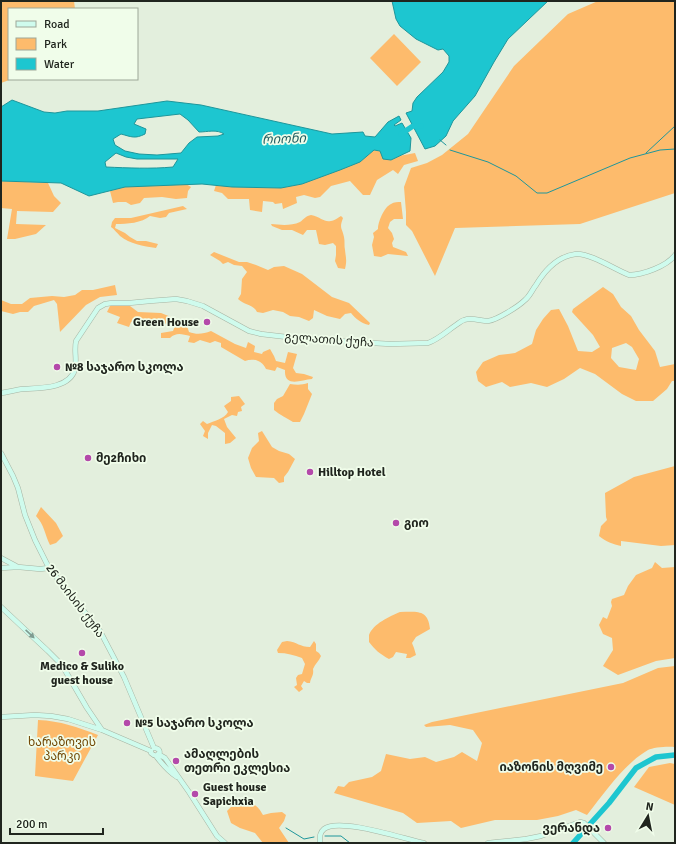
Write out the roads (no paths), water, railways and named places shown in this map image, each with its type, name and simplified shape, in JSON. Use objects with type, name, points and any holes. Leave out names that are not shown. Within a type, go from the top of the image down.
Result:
[{"type":"main road","name":"გელათის ქუჩა","points":[[1,393],[54,386],[60,384],[72,375],[75,367],[76,340],[98,308],[105,304],[176,299],[203,306],[249,331],[261,334],[390,344],[428,343],[434,341],[464,320],[472,319],[488,321],[501,316],[525,301],[548,268],[569,256],[576,254],[584,255],[629,275],[634,275],[665,264],[675,255]]},
{"type":"main road","name":"26 მაისის ქუჩა","points":[[1,453],[18,488],[25,515],[34,540],[49,568],[100,631],[124,677],[152,749]]},
{"type":"main road","points":[[1,558],[18,567]]},
{"type":"main road","points":[[1,568],[49,568]]},
{"type":"main road","points":[[1,607],[59,662],[102,730]]},
{"type":"main road","points":[[1,717],[51,716],[68,719],[152,749],[152,755],[157,755],[160,762],[173,775],[178,777],[217,836],[225,843]]},
{"type":"main road","points":[[488,843],[541,836],[579,823],[584,823],[604,843]]},
{"type":"main road","points":[[320,843],[320,834],[324,829],[336,825],[357,827],[424,843]]},
{"type":"water","points":[[392,1],[548,1],[508,39],[475,96],[453,121],[446,136],[435,146],[425,149],[406,113],[412,111],[413,103],[417,97],[443,72],[449,62],[449,56],[443,49],[438,50],[416,39],[400,26],[396,19]]},
{"type":"water","points":[[12,100],[44,112],[55,113],[67,111],[98,111],[167,101],[201,105],[332,134],[363,132],[365,136],[375,137],[388,122],[399,116],[401,120],[394,125],[395,126],[402,123],[411,138],[410,151],[391,160],[383,159],[380,151],[374,150],[360,162],[302,184],[281,188],[232,187],[202,184],[125,187],[89,196],[61,183],[1,181],[1,107]],"holes":[[[180,114],[199,132],[215,131],[224,134],[218,136],[197,137],[189,143],[181,153],[157,155],[139,154],[125,151],[115,145],[113,139],[121,134],[133,137],[139,137],[145,134],[146,129],[134,124],[137,119]],[[116,153],[137,159],[178,159],[173,167],[106,167],[105,162]]]},
{"type":"waterway","name":"რიონი","points":[[401,134],[413,126],[421,126]]},
{"type":"waterway","points":[[646,153],[675,126]]},
{"type":"waterway","points":[[440,140],[446,145]]},
{"type":"waterway","points":[[450,150],[488,162],[516,176],[537,193],[547,193],[630,158],[660,150],[675,149]]},
{"type":"waterway","points":[[573,843],[609,803],[636,768],[656,757],[675,755]]},
{"type":"waterway","points":[[286,828],[304,839],[314,837]]},
{"type":"waterway","points":[[325,836],[341,836],[350,843]]},
{"type":"place","name":"Green House","points":[[207,322]]},
{"type":"place","name":"№8 საჯარო სკოლა","points":[[57,367]]},
{"type":"place","name":"მე2ჩიხი","points":[[88,458]]},
{"type":"place","name":"Hilltop Hotel","points":[[310,472]]},
{"type":"place","name":"გიო","points":[[396,523]]},
{"type":"place","name":"Medico & Suliko guest house","points":[[82,653]]},
{"type":"place","name":"№5 საჯარო სკოლა","points":[[127,723]]},
{"type":"place","name":"ამაღლების თეთრი ეკლესია","points":[[176,761]]},
{"type":"place","name":"იაზონის მღვიმე","points":[[611,767]]},
{"type":"place","name":"Guest house Sapichxia","points":[[195,794]]},
{"type":"place","name":"ვერანდა","points":[[608,828]]},
{"type":"park label","name":"ხარაზოვის პარკი","points":[[62,749]]}]
